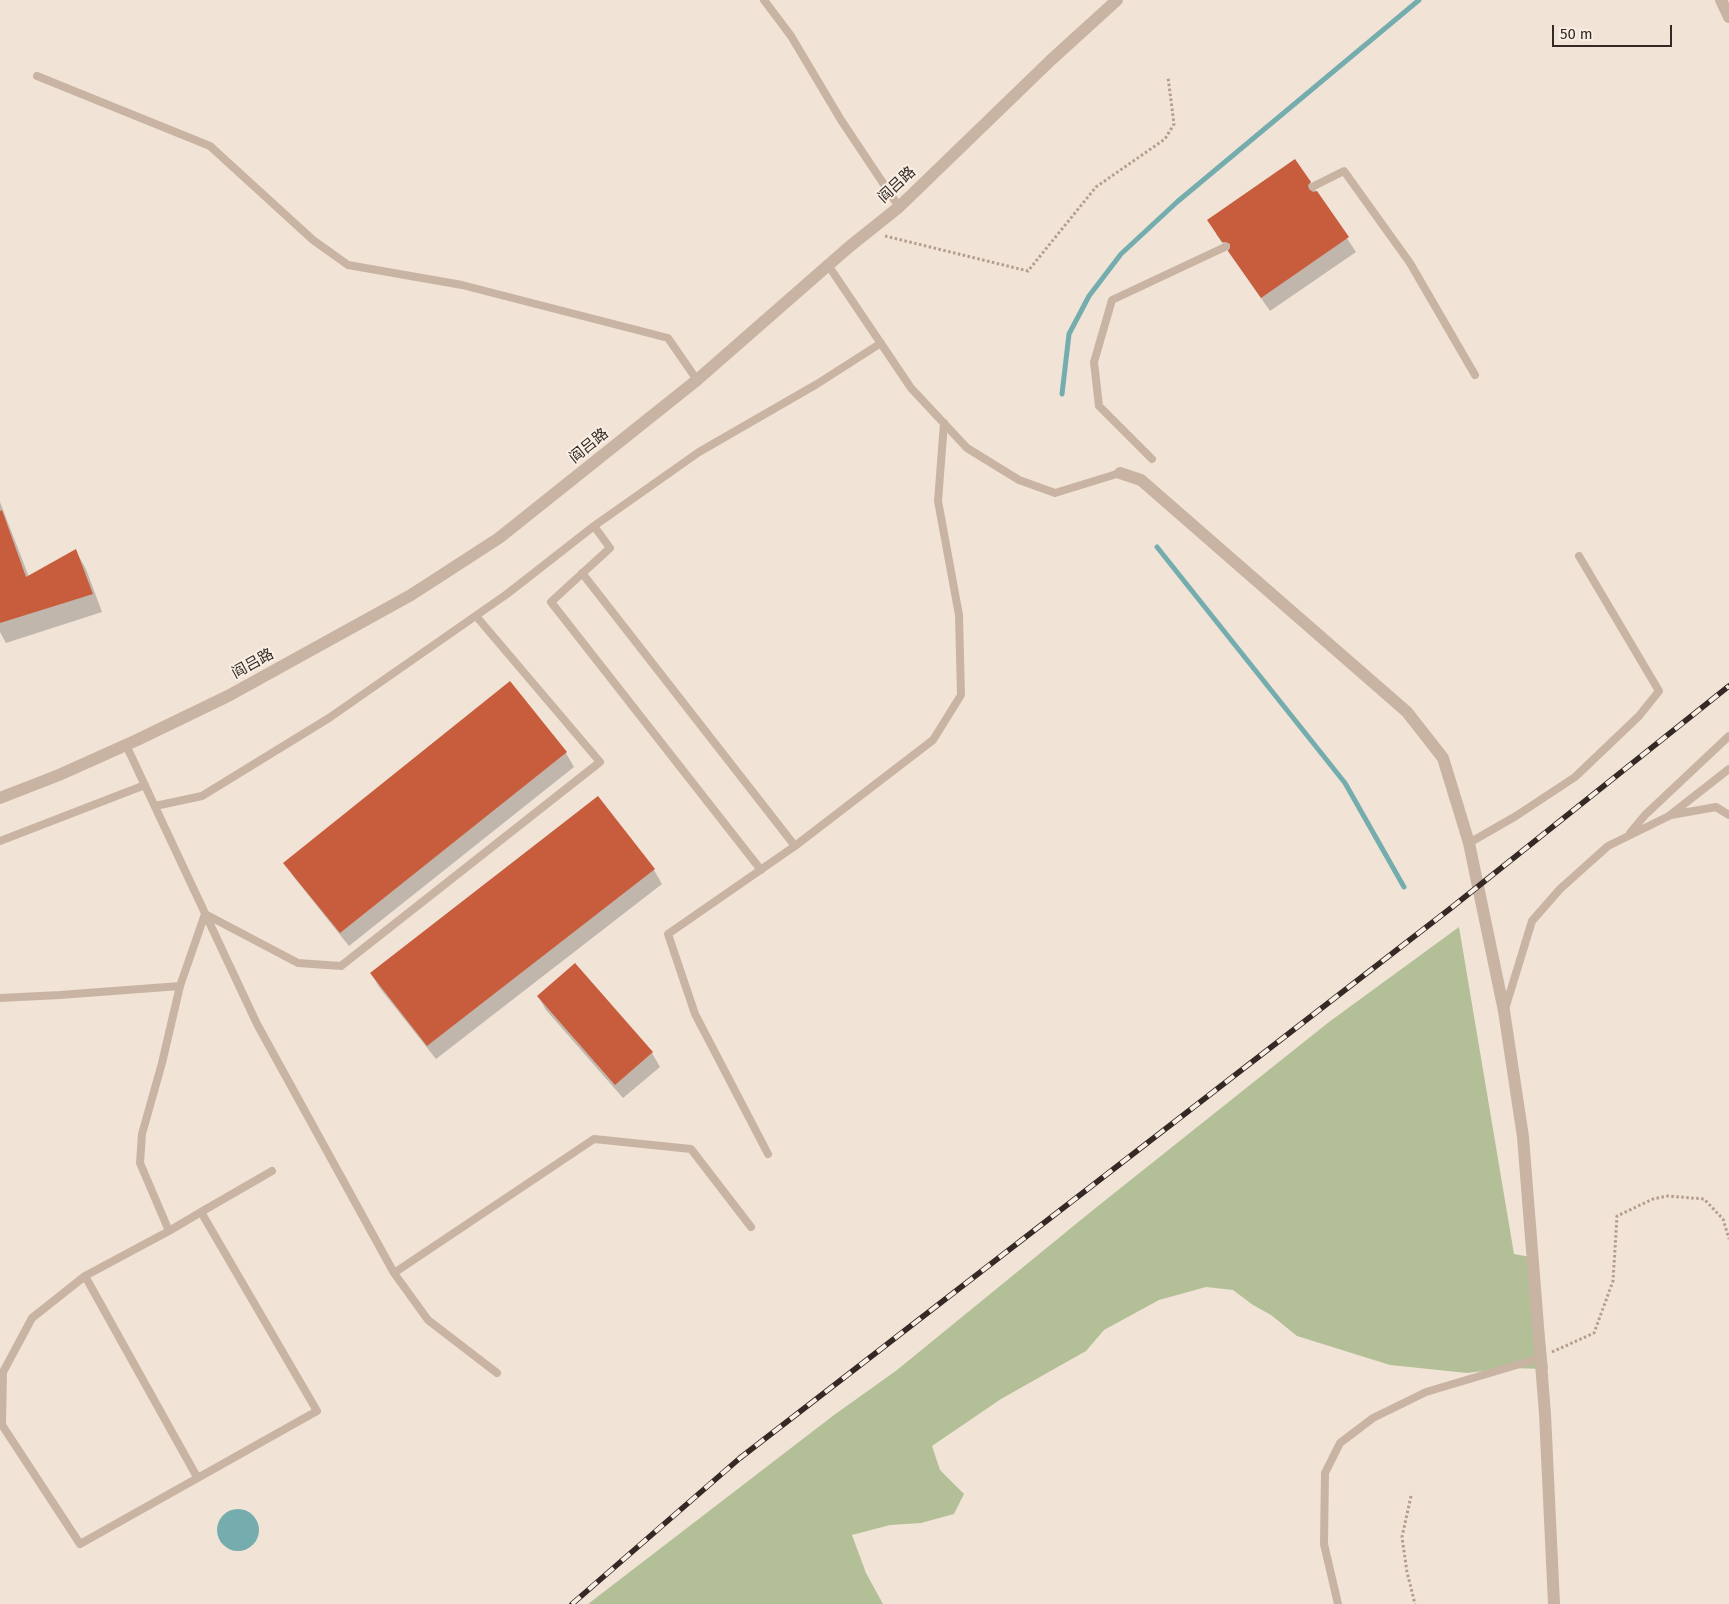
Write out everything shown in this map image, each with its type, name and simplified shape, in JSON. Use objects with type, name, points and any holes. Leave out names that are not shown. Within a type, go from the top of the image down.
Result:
[{"type":"street","name":"阎吕路","points":[[0,798],[59,775],[228,696],[411,595],[499,538],[697,380],[828,265],[899,207],[1051,60],[1117,0]]},
{"type":"street","points":[[1721,0],[1729,17]]},
{"type":"street","points":[[1120,473],[1141,480],[1407,712],[1443,758],[1469,843],[1504,1011],[1522,1137],[1540,1358],[1554,1604]]},
{"type":"lane","points":[[764,0],[792,36],[841,120],[899,207]]},
{"type":"lane","points":[[37,76],[210,146],[313,240],[348,264],[462,285],[668,338],[697,380]]},
{"type":"lane","points":[[1314,186],[1344,171],[1410,263],[1475,375]]},
{"type":"lane","points":[[1152,459],[1099,406],[1094,362],[1112,300],[1225,247]]},
{"type":"lane","points":[[828,265],[911,388],[967,448],[1019,480],[1056,493],[1120,473]]},
{"type":"lane","points":[[154,806],[202,796],[329,718],[507,594],[594,526],[699,452],[817,384],[881,343]]},
{"type":"lane","points":[[768,1154],[695,1014],[668,934],[796,846],[933,740],[961,694],[959,615],[938,501],[944,423]]},
{"type":"lane","points":[[594,526],[610,548],[551,602],[761,870]]},
{"type":"lane","points":[[1469,843],[1516,816],[1575,777],[1640,716],[1659,691],[1579,556]]},
{"type":"lane","points":[[582,574],[796,846]]},
{"type":"lane","points":[[205,914],[298,963],[341,966],[600,762],[476,616]]},
{"type":"lane","points":[[1627,837],[1645,815],[1729,736]]},
{"type":"lane","points":[[126,745],[257,1024],[394,1273],[428,1320],[497,1373]]},
{"type":"lane","points":[[1504,1011],[1532,921],[1560,889],[1608,846],[1669,816],[1729,769]]},
{"type":"lane","points":[[0,841],[144,785]]},
{"type":"lane","points":[[1669,816],[1716,808],[1729,815]]},
{"type":"lane","points":[[169,1231],[140,1163],[142,1134],[162,1063],[180,986],[205,914]]},
{"type":"lane","points":[[0,998],[180,986]]},
{"type":"lane","points":[[394,1273],[594,1139],[691,1149],[751,1228]]},
{"type":"lane","points":[[201,1212],[317,1411],[80,1544],[2,1425],[3,1372],[32,1318],[86,1276],[169,1231],[201,1212],[272,1171]]},
{"type":"lane","points":[[86,1276],[197,1477]]},
{"type":"lane","points":[[1338,1604],[1324,1544],[1324,1535],[1325,1473],[1340,1443],[1373,1418],[1426,1392],[1540,1358]]},
{"type":"path","points":[[868,232],[1028,271],[1096,187],[1165,139],[1174,124],[1168,77]]},
{"type":"path","points":[[1540,1358],[1594,1333],[1613,1280],[1617,1216],[1653,1199],[1668,1196],[1704,1199],[1723,1219],[1729,1239]]},
{"type":"path","points":[[1411,1496],[1402,1537],[1407,1572],[1415,1604]]},
{"type":"green space","points":[[1459,927],[1514,1254],[1536,1258],[1548,1369],[1509,1368],[1467,1373],[1390,1365],[1297,1336],[1271,1315],[1253,1305],[1233,1290],[1206,1287],[1159,1300],[1104,1330],[1086,1351],[1001,1399],[932,1446],[940,1470],[964,1494],[954,1514],[921,1523],[890,1525],[852,1535],[866,1573],[883,1604],[588,1604],[834,1415],[897,1370],[1093,1210],[1329,1022]]},
{"type":"water","points":[[234,1509],[242,1509],[253,1515],[259,1530],[253,1545],[242,1551],[234,1551],[223,1545],[217,1534],[217,1526],[223,1515]]},
{"type":"building","points":[[1295,159],[1311,182],[1308,185],[1309,189],[1313,192],[1317,191],[1349,237],[1261,298],[1228,251],[1230,244],[1222,242],[1207,220]]},
{"type":"building","points":[[2,510],[26,577],[76,549],[93,594],[0,623],[0,511]]},
{"type":"building","points":[[510,681],[567,752],[340,933],[283,863]]},
{"type":"building","points":[[598,796],[655,869],[427,1046],[370,973]]},
{"type":"building","points":[[575,963],[653,1052],[615,1085],[537,996]]},
{"type":"waterway","points":[[1062,394],[1069,334],[1089,296],[1121,254],[1177,202],[1419,0]]},
{"type":"waterway","points":[[1157,547],[1345,783],[1404,887]]},
{"type":"railway","points":[[572,1604],[740,1458],[1451,908],[1729,686]]}]
